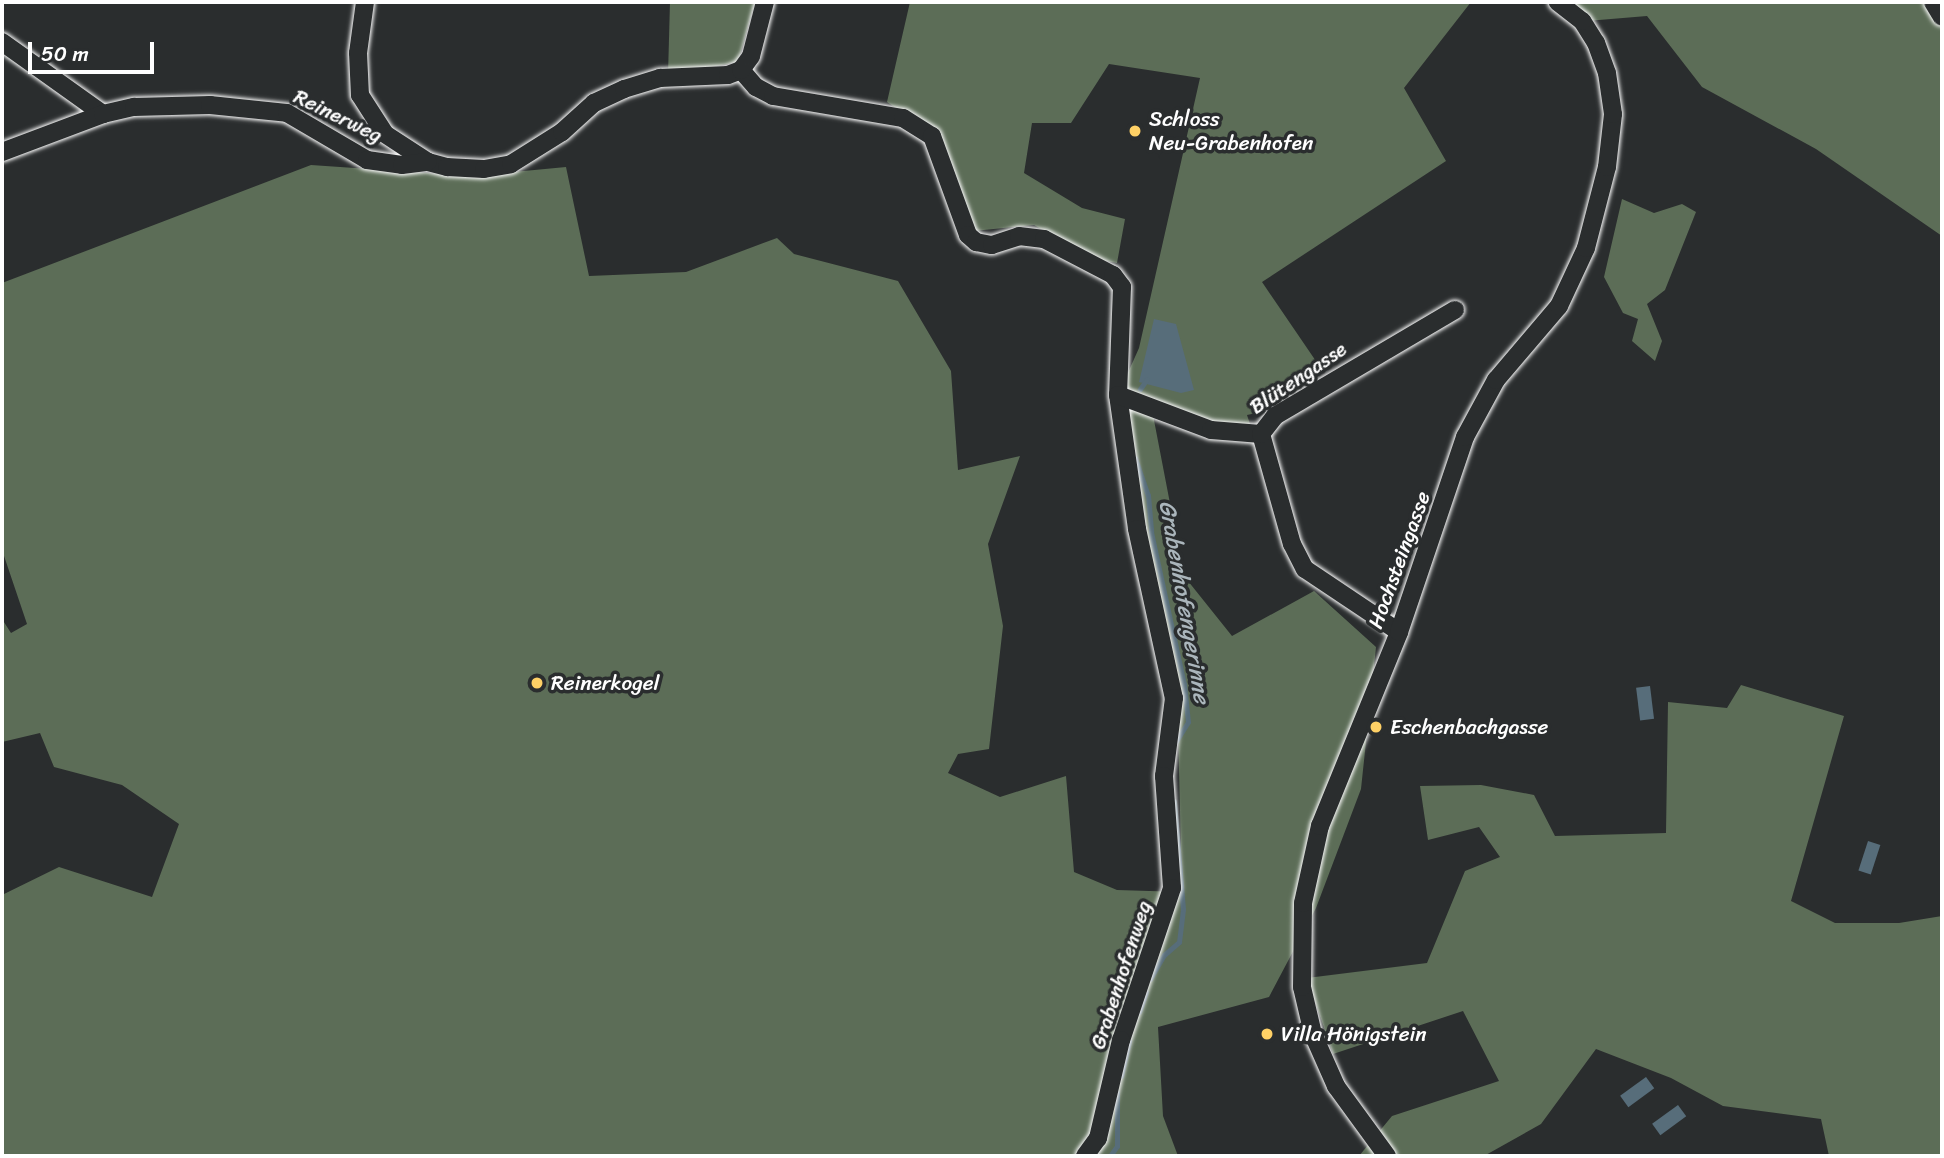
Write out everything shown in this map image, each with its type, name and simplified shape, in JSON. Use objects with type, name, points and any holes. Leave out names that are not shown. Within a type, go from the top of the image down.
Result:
[{"type":"street","points":[[365,2],[358,53],[360,95],[385,134],[428,162]]},
{"type":"street","points":[[741,70],[751,56],[765,2]]},
{"type":"street","name":"Hochsteingasse","points":[[1387,1156],[1336,1086],[1322,1058],[1306,1010],[1300,944],[1310,859],[1320,826],[1398,632],[1465,437],[1496,380],[1559,306],[1575,279],[1607,167],[1613,114],[1607,73],[1582,21],[1558,2]]},
{"type":"street","points":[[1933,2],[1942,17]]},
{"type":"street","points":[[2,42],[103,114]]},
{"type":"street","name":"Reinerweg","points":[[2,152],[103,114],[134,107],[210,105],[287,113],[368,160],[402,165],[428,162],[484,169],[511,164],[562,132],[594,103],[624,89],[660,78],[728,75],[741,70]]},
{"type":"street","name":"Grabenhofenweg","points":[[741,70],[756,86],[773,96],[903,118],[932,136],[968,235],[976,242],[992,245],[1019,236],[1044,239],[1113,275],[1122,287],[1124,305],[1118,395],[1137,529],[1174,698],[1164,776],[1172,888],[1121,1040],[1098,1138],[1085,1156]]},
{"type":"street","name":"Blütengasse","points":[[1118,395],[1211,430],[1261,433],[1275,416],[1308,395],[1455,310]]},
{"type":"street","points":[[1261,433],[1292,544],[1305,569],[1398,632]]},
{"type":"green space","points":[[670,2],[755,2],[738,62],[668,75]]},
{"type":"green space","points":[[910,2],[1471,2],[1404,88],[1446,161],[1262,282],[1322,370],[1276,405],[1272,398],[1262,404],[1266,411],[1247,415],[1250,424],[1227,426],[1153,415],[1184,576],[1232,636],[1314,591],[1376,647],[1361,789],[1316,908],[1269,997],[1158,1027],[1163,1116],[1178,1156],[2,1156],[2,895],[59,867],[152,897],[179,824],[122,785],[54,767],[40,733],[2,742],[2,619],[11,633],[27,624],[2,550],[2,283],[311,165],[471,176],[566,167],[589,276],[686,272],[777,238],[794,254],[898,281],[951,371],[958,470],[1020,456],[988,544],[1003,626],[989,749],[958,754],[948,773],[1000,797],[1066,776],[1074,872],[1117,890],[1182,892],[1177,687],[1118,395],[1139,348],[1200,78],[1109,64],[1071,123],[1032,123],[1024,173],[1082,208],[1125,219],[1117,263],[1095,259],[1034,225],[974,231],[939,137],[887,102]]},
{"type":"green space","points":[[1559,2],[1937,2],[1942,9],[1942,236],[1816,149],[1702,87],[1647,16],[1587,21]]},
{"type":"green space","points":[[1622,199],[1654,213],[1682,204],[1696,212],[1665,290],[1647,304],[1662,341],[1655,361],[1632,341],[1638,319],[1623,313],[1604,277]]},
{"type":"green space","points":[[1741,685],[1844,716],[1791,901],[1835,923],[1899,923],[1942,916],[1942,1156],[1829,1156],[1821,1119],[1723,1106],[1671,1078],[1596,1049],[1541,1124],[1484,1156],[1359,1156],[1392,1116],[1499,1081],[1463,1011],[1333,1054],[1307,978],[1427,963],[1465,871],[1500,857],[1479,827],[1428,840],[1420,786],[1481,785],[1534,795],[1555,836],[1666,833],[1668,702],[1727,708]]},
{"type":"water","points":[[1154,319],[1176,324],[1194,390],[1181,393],[1139,382]]},
{"type":"water","points":[[1650,686],[1654,719],[1640,720],[1636,688]]},
{"type":"water","points":[[1868,841],[1880,845],[1871,874],[1858,870]]},
{"type":"water","points":[[1646,1077],[1654,1088],[1628,1107],[1620,1096]]},
{"type":"water","points":[[1678,1105],[1686,1116],[1660,1135],[1652,1124]]},
{"type":"waterway","name":"Grabenhofengerinne","points":[[1140,389],[1147,379]]},
{"type":"waterway","name":"Grabenhofengerinne","points":[[1135,458],[1148,495],[1151,532],[1184,684],[1188,722],[1175,743]]},
{"type":"waterway","name":"Grabenhofengerinne","points":[[1150,979],[1164,955],[1179,942],[1183,909],[1174,801]]},
{"type":"waterway","name":"Grabenhofengerinne","points":[[1139,1012],[1146,992]]},
{"type":"waterway","name":"Grabenhofengerinne","points":[[1121,1076],[1129,1041]]},
{"type":"waterway","name":"Grabenhofengerinne","points":[[1110,1156],[1117,1146],[1117,1092]]},
{"type":"place","name":"Schloss Neu-Grabenhofen","points":[[1135,131]]},
{"type":"place","name":"Reinerkogel","points":[[537,683]]},
{"type":"place","name":"Eschenbachgasse","points":[[1376,727]]},
{"type":"place","name":"Villa Hönigstein","points":[[1267,1034]]}]
